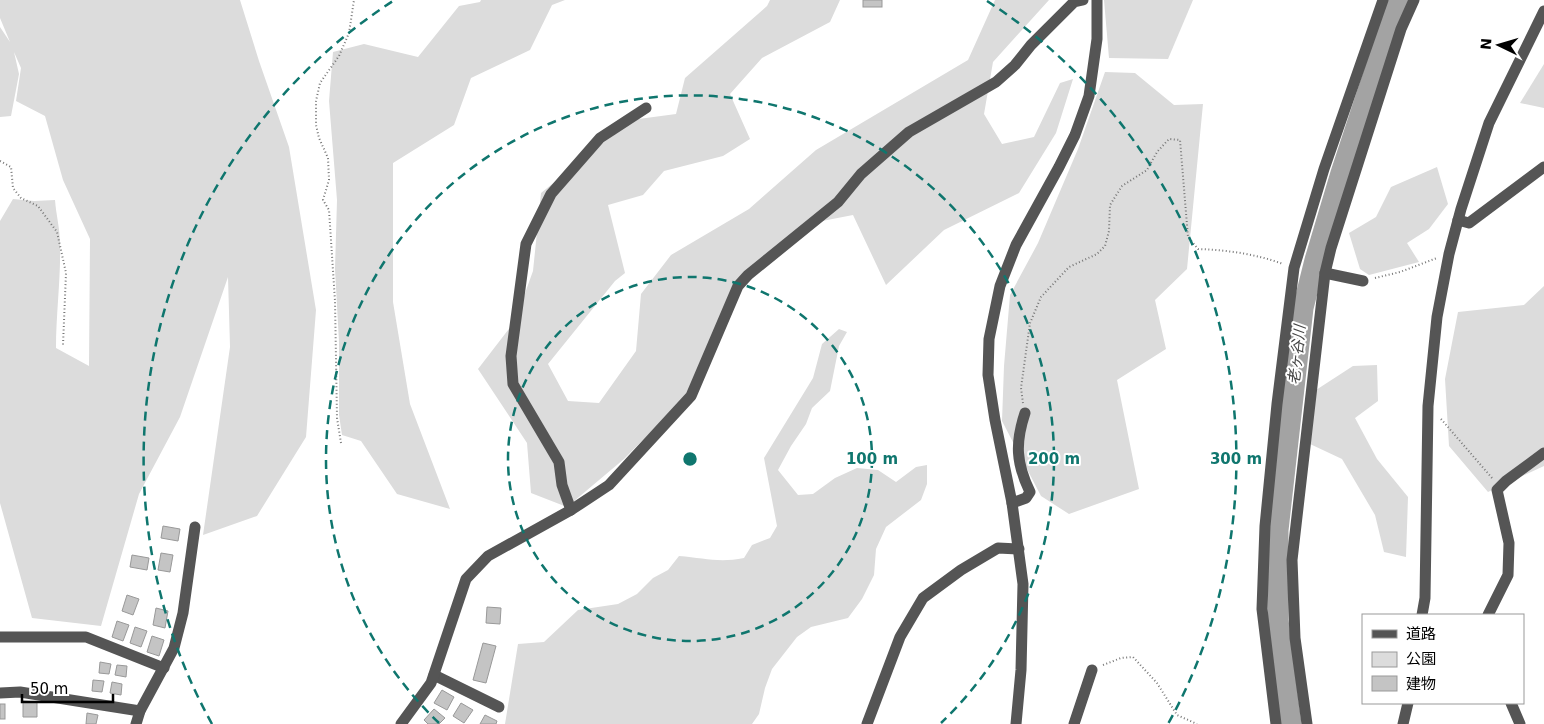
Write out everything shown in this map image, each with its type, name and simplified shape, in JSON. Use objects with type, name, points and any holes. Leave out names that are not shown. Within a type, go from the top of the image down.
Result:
[{"type":"street","points":[[407,722],[431,683],[466,579],[488,556],[571,510],[609,485],[691,396],[738,286],[748,275],[820,218],[838,202],[861,174],[909,132],[996,82],[1015,66],[1031,45],[1074,2],[1083,0]]},
{"type":"street","points":[[1016,724],[1021,670],[1024,584],[1012,503],[988,375],[989,339],[1000,286],[1016,245],[1075,135],[1089,96],[1097,39],[1097,0]]},
{"type":"street","points":[[1276,724],[1262,609],[1265,535],[1277,404],[1294,268],[1324,169],[1383,0]]},
{"type":"street","points":[[1307,724],[1295,638],[1292,560],[1325,273],[1331,248],[1401,29],[1414,0]]},
{"type":"street","points":[[1422,614],[1425,598],[1428,406],[1437,317],[1449,254],[1489,123],[1544,10]]},
{"type":"street","points":[[571,510],[562,485],[559,462],[513,384],[511,356],[526,244],[551,194],[600,138],[646,108]]},
{"type":"street","points":[[1458,220],[1468,223],[1544,167]]},
{"type":"street","points":[[1325,273],[1363,281]]},
{"type":"street","points":[[1012,503],[1026,498],[1030,492],[1024,480],[1017,446],[1019,431],[1025,413]]},
{"type":"street","points":[[1488,614],[1508,575],[1510,543],[1497,490],[1544,453]]},
{"type":"street","points":[[136,724],[140,711],[174,648],[182,613],[195,527]]},
{"type":"street","points":[[867,724],[900,637],[923,598],[961,570],[998,548],[1019,549]]},
{"type":"street","points":[[0,637],[86,637],[164,668]]},
{"type":"street","points":[[1074,724],[1092,670]]},
{"type":"street","points":[[434,675],[499,707]]},
{"type":"street","points":[[0,693],[20,692],[140,711]]},
{"type":"street","points":[[1403,724],[1408,704]]},
{"type":"street","points":[[1511,704],[1520,724]]},
{"type":"path","points":[[341,443],[337,418],[335,301],[329,210],[323,200],[329,180],[328,158],[319,138],[316,125],[316,100],[320,83],[339,56],[348,33],[354,0]]},
{"type":"path","points":[[1025,413],[1021,388],[1030,323],[1041,298],[1069,267],[1097,254],[1105,246],[1109,231],[1110,205],[1122,186],[1147,170],[1157,152],[1169,138],[1180,140],[1188,237],[1198,249],[1222,250],[1272,260],[1294,268]]},
{"type":"path","points":[[0,162],[11,167],[13,188],[21,198],[38,206],[57,232],[66,273],[63,345]]},
{"type":"path","points":[[1363,281],[1400,272],[1449,254]]},
{"type":"path","points":[[1428,406],[1500,487]]},
{"type":"path","points":[[1092,670],[1121,658],[1133,657],[1157,683],[1177,716],[1197,724]]},
{"type":"green space","points":[[0,0],[240,0],[289,147],[316,310],[306,437],[257,516],[203,535],[230,347],[228,277],[180,417],[139,494],[101,626],[32,618],[0,503],[0,221],[13,199],[55,200],[60,256],[56,348],[89,366],[90,239],[63,180],[45,116],[16,101],[21,68],[14,52],[19,74],[11,116],[0,117],[0,27],[10,42],[0,18]]},
{"type":"green space","points":[[481,0],[565,0],[552,5],[530,50],[471,78],[454,125],[393,163],[393,302],[410,404],[450,509],[397,494],[361,441],[342,435],[339,415],[339,342],[335,269],[337,200],[329,101],[333,52],[364,44],[418,57],[459,6],[480,2]]},
{"type":"green space","points":[[770,0],[840,0],[830,22],[762,58],[730,94],[750,139],[723,156],[664,171],[643,195],[608,205],[625,273],[615,281],[548,364],[568,401],[599,403],[636,351],[641,294],[671,255],[749,209],[816,150],[968,60],[995,0],[1049,0],[993,62],[984,114],[1002,144],[1034,137],[1060,83],[1073,79],[1056,133],[1019,193],[944,230],[886,285],[853,215],[817,222],[735,281],[689,393],[624,459],[567,507],[531,493],[527,443],[478,369],[515,321],[533,271],[541,193],[631,120],[676,114],[685,78],[767,6]]},
{"type":"green space","points":[[1104,0],[1193,0],[1168,59],[1109,58]]},
{"type":"green space","points":[[1544,64],[1544,108],[1520,103]]},
{"type":"green space","points":[[1105,72],[1135,73],[1174,105],[1203,104],[1187,269],[1155,300],[1166,349],[1117,380],[1139,489],[1069,514],[1041,496],[1002,421],[1004,366],[1010,295],[1038,243],[1078,149]]},
{"type":"green space","points":[[1437,167],[1448,204],[1429,229],[1407,243],[1419,262],[1369,275],[1360,269],[1349,233],[1376,217],[1391,187]]},
{"type":"green space","points":[[1544,286],[1544,466],[1488,492],[1449,446],[1445,379],[1458,312],[1524,305]]},
{"type":"green space","points":[[839,329],[847,332],[839,346],[830,391],[812,408],[806,424],[778,470],[798,495],[813,494],[835,478],[857,468],[878,470],[896,482],[916,467],[927,465],[927,484],[921,500],[886,527],[876,549],[874,575],[862,599],[848,618],[811,627],[797,637],[772,669],[759,714],[752,724],[505,724],[518,644],[544,642],[578,610],[618,604],[637,594],[653,578],[668,570],[679,556],[719,560],[744,558],[752,545],[770,538],[777,526],[764,458],[813,378],[822,344]]},
{"type":"green space","points":[[1377,365],[1378,401],[1355,418],[1377,459],[1408,497],[1406,557],[1384,552],[1375,515],[1342,459],[1310,444],[1316,390],[1353,366]]},
{"type":"building","points":[[863,0],[882,0],[882,7],[863,7]]},
{"type":"building","points":[[163,526],[180,529],[178,541],[161,538]]},
{"type":"building","points":[[161,553],[173,555],[170,572],[158,570]]},
{"type":"building","points":[[132,555],[149,558],[147,570],[130,567]]},
{"type":"building","points":[[127,595],[139,599],[133,615],[122,611]]},
{"type":"building","points":[[487,607],[501,608],[500,624],[486,623]]},
{"type":"building","points":[[156,608],[168,611],[165,628],[153,625]]},
{"type":"building","points":[[117,621],[129,625],[123,641],[112,637]]},
{"type":"building","points":[[135,627],[147,631],[141,647],[130,643]]},
{"type":"building","points":[[152,636],[164,640],[159,656],[147,652]]},
{"type":"building","points":[[483,643],[496,646],[486,683],[473,680]]},
{"type":"building","points":[[100,662],[111,664],[109,674],[99,673]]},
{"type":"building","points":[[117,665],[127,666],[126,677],[115,675]]},
{"type":"building","points":[[93,680],[104,681],[102,692],[92,691]]},
{"type":"building","points":[[112,682],[122,684],[121,695],[110,693]]},
{"type":"building","points":[[442,690],[454,697],[447,710],[434,703]]},
{"type":"building","points":[[23,701],[37,702],[37,717],[23,717]]},
{"type":"building","points":[[461,703],[473,710],[464,723],[453,716]]},
{"type":"building","points":[[0,704],[5,704],[5,719],[0,719]]},
{"type":"building","points":[[434,709],[445,718],[439,724],[428,724],[424,720]]},
{"type":"building","points":[[87,713],[98,715],[96,724],[86,724]]},
{"type":"building","points":[[485,715],[497,721],[496,724],[480,724]]},
{"type":"waterway","name":"老ヶ谷川","points":[[1291,724],[1278,620],[1278,530],[1303,308],[1341,173],[1399,0]]}]
